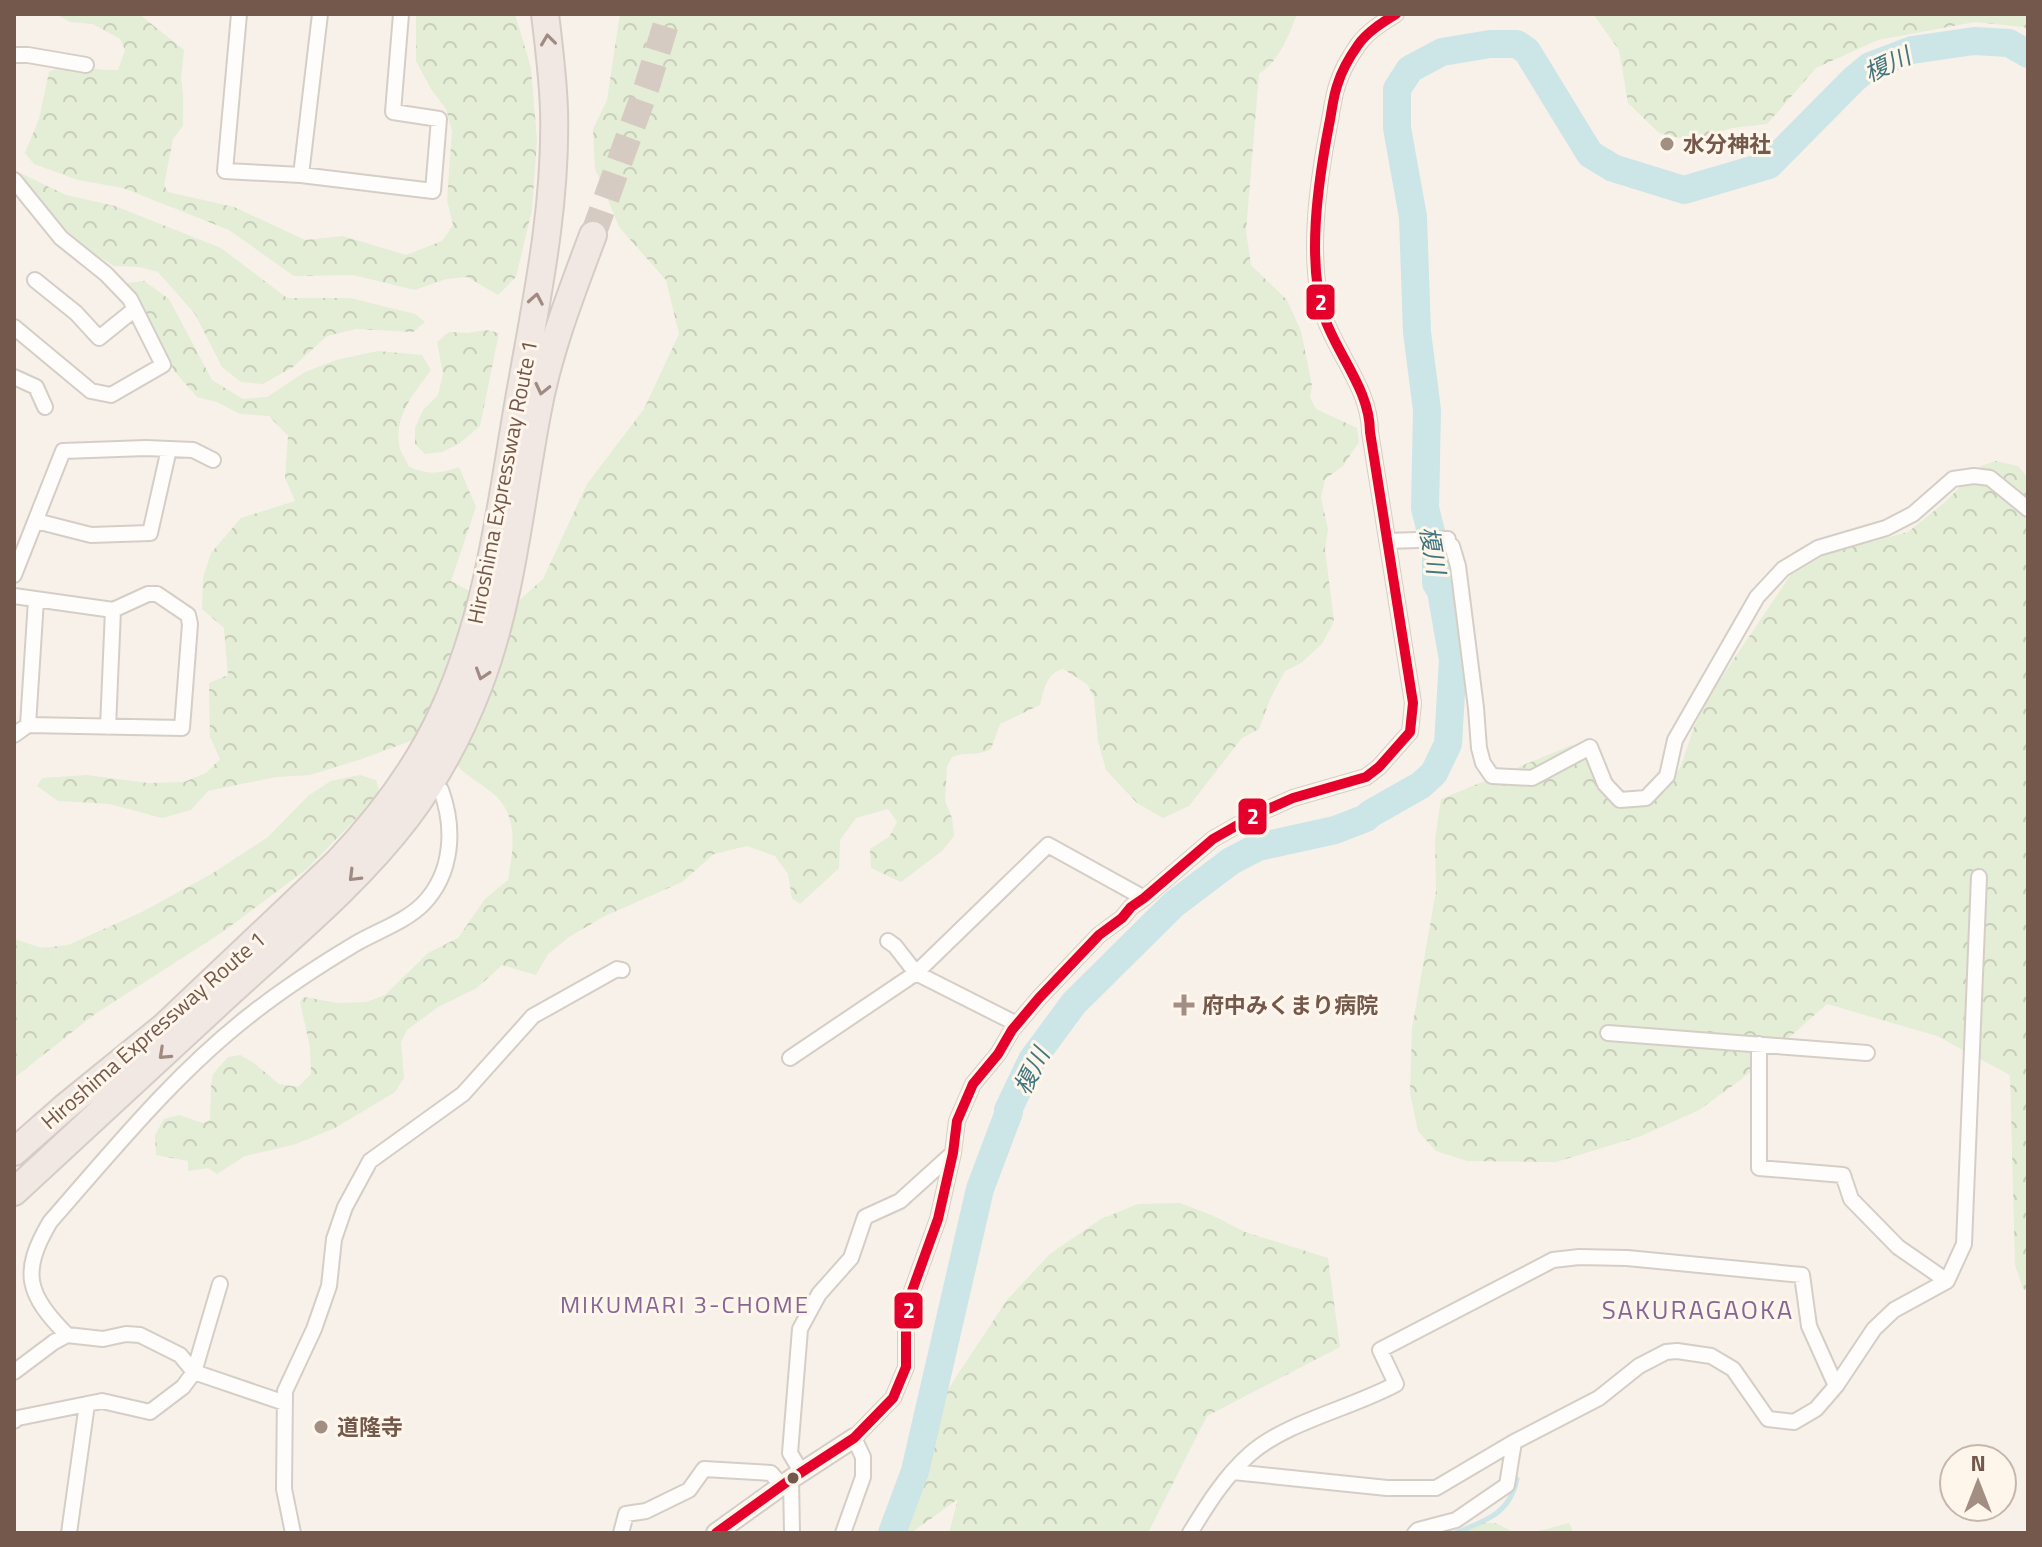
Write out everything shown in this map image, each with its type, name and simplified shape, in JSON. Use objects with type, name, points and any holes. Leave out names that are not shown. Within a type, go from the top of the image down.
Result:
[{"type":"highway","name":"Hiroshima Expressway Route 1","points":[[14,1152],[177,1016],[363,836],[395,814],[436,774],[466,717],[492,645],[550,194],[554,113],[545,14]]},
{"type":"highway","points":[[500,570],[547,368],[593,235]]},
{"type":"highway","name":"Hiroshima Expressway Route 1","points":[[14,1192],[354,876],[395,814]]},
{"type":"street","points":[[239,14],[225,171],[301,175],[433,191],[439,119],[393,112],[401,14]]},
{"type":"street","points":[[301,175],[320,14]]},
{"type":"street","points":[[716,1533],[854,1438],[893,1398],[906,1367],[906,1329],[912,1291],[938,1219],[957,1121],[973,1084],[1039,998],[1099,935],[1213,839],[1293,798],[1366,777],[1410,732],[1413,703],[1370,419],[1361,391],[1325,320],[1316,278],[1317,208],[1324,151],[1338,82],[1359,43],[1396,14]]},
{"type":"street","points":[[14,55],[86,65]]},
{"type":"street","points":[[14,180],[61,238],[106,274],[130,299],[163,365],[111,395],[91,391],[14,327]]},
{"type":"street","points":[[35,280],[76,313],[99,338],[135,309]]},
{"type":"street","points":[[14,377],[36,387],[45,407]]},
{"type":"street","points":[[36,521],[91,535],[150,533],[169,449]]},
{"type":"street","points":[[14,575],[63,451],[193,450],[213,460]]},
{"type":"street","points":[[1387,541],[1448,539],[1448,544],[1452,546],[1458,566],[1479,748],[1483,763],[1492,776],[1532,778],[1590,747],[1605,784],[1620,800],[1646,798],[1667,776],[1675,740],[1757,597],[1783,569],[1818,548],[1886,528],[1913,514],[1953,479],[1974,476],[1990,478],[2028,509]]},
{"type":"street","points":[[14,596],[113,610],[148,594],[157,594],[188,615],[190,624],[182,728],[28,725],[14,735]]},
{"type":"street","points":[[28,725],[36,600]]},
{"type":"street","points":[[108,727],[113,610]]},
{"type":"street","points":[[67,1335],[46,1313],[35,1293],[31,1270],[36,1246],[50,1222],[166,1091],[208,1050],[300,979],[402,920],[423,903],[439,880],[449,855],[448,809],[441,790]]},
{"type":"street","points":[[790,1058],[916,973],[1048,845],[1144,898]]},
{"type":"street","points":[[1233,1472],[1387,1488],[1436,1488],[1514,1442],[1599,1398],[1639,1366],[1666,1352],[1711,1356],[1733,1369],[1768,1419],[1794,1422],[1816,1409],[1884,1319],[1894,1310],[1947,1281],[1964,1244],[1979,877]]},
{"type":"street","points":[[888,941],[916,973],[1017,1024]]},
{"type":"street","points":[[293,1533],[284,1489],[285,1391],[314,1329],[329,1286],[334,1239],[345,1207],[370,1161],[463,1094],[533,1016],[617,969],[622,970]]},
{"type":"street","points":[[1608,1033],[1867,1053]]},
{"type":"street","points":[[1759,1044],[1759,1168],[1843,1175],[1851,1199],[1898,1247],[1947,1281]]},
{"type":"street","points":[[792,1533],[790,1453],[800,1329],[819,1294],[851,1258],[865,1217],[900,1201],[953,1153]]},
{"type":"street","points":[[1190,1533],[1210,1500],[1251,1452],[1285,1431],[1396,1384],[1380,1350],[1553,1260],[1627,1258],[1802,1275],[1809,1326],[1836,1386]]},
{"type":"street","points":[[14,1421],[102,1401],[150,1412],[183,1387],[194,1372],[220,1284]]},
{"type":"street","points":[[14,1372],[67,1335],[103,1339],[126,1334],[140,1335],[180,1355],[194,1372],[285,1403]]},
{"type":"street","points":[[69,1533],[87,1404]]},
{"type":"street","points":[[843,1533],[863,1477],[863,1457],[854,1438]]},
{"type":"street","points":[[1415,1533],[1456,1520],[1507,1485],[1514,1442]]},
{"type":"street","points":[[621,1533],[626,1514],[646,1511],[689,1490],[704,1469],[771,1473],[792,1479]]},
{"type":"green space","points":[[56,14],[139,14],[184,50],[181,79],[183,126],[173,139],[164,185],[168,192],[234,207],[305,240],[343,236],[406,255],[442,241],[453,225],[447,200],[452,131],[446,109],[416,61],[416,14],[515,14],[531,68],[537,140],[532,210],[516,277],[498,295],[467,277],[446,279],[415,290],[353,275],[294,276],[229,230],[123,188],[78,180],[34,164],[25,153],[39,119],[49,72],[73,67],[118,70],[125,50],[120,39],[93,24],[70,22]]},
{"type":"green space","points":[[620,14],[1297,14],[1278,55],[1259,74],[1246,231],[1251,265],[1287,300],[1301,331],[1312,385],[1310,397],[1316,409],[1357,428],[1359,442],[1343,466],[1325,479],[1321,498],[1328,529],[1325,549],[1334,621],[1322,644],[1301,663],[1285,671],[1259,729],[1242,738],[1189,806],[1163,818],[1137,803],[1106,770],[1098,741],[1094,697],[1087,684],[1063,669],[1057,671],[1047,683],[1040,705],[1000,724],[991,749],[952,757],[947,766],[945,801],[952,818],[954,836],[942,851],[901,882],[871,868],[870,849],[889,837],[897,822],[888,809],[856,818],[840,840],[839,868],[800,904],[792,898],[788,874],[775,856],[747,846],[714,854],[682,882],[605,916],[569,937],[548,954],[536,975],[502,965],[477,988],[438,1007],[407,1030],[401,1042],[404,1078],[395,1092],[335,1128],[296,1144],[245,1156],[217,1174],[208,1168],[188,1171],[188,1161],[156,1155],[155,1135],[164,1119],[179,1115],[203,1123],[210,1120],[213,1074],[228,1057],[240,1055],[279,1084],[298,1087],[311,1074],[310,1047],[300,1002],[304,997],[338,1003],[366,1002],[385,995],[428,953],[458,938],[485,899],[508,880],[512,836],[508,815],[496,796],[456,764],[485,706],[515,604],[543,579],[587,484],[644,409],[679,334],[666,280],[619,227],[595,168],[593,129],[607,100]]},
{"type":"green space","points":[[1593,14],[2028,14],[2028,29],[1975,22],[1878,40],[1816,68],[1767,124],[1732,128],[1692,141],[1659,133],[1628,103],[1619,50]]},
{"type":"green space","points":[[20,173],[66,195],[115,206],[221,248],[287,298],[350,298],[415,314],[425,322],[413,332],[356,329],[327,336],[293,367],[263,384],[241,382],[222,367],[195,314],[158,272],[114,266],[81,245],[18,177]]},
{"type":"green space","points":[[144,281],[169,299],[212,380],[243,399],[267,397],[305,372],[336,360],[378,351],[422,355],[431,370],[402,416],[398,438],[400,449],[409,467],[416,470],[434,473],[459,467],[476,507],[451,581],[471,592],[461,630],[442,683],[413,740],[310,775],[276,777],[208,791],[191,810],[162,818],[110,804],[58,801],[37,786],[42,778],[87,775],[148,783],[184,782],[206,773],[220,759],[210,737],[209,683],[228,675],[224,628],[202,609],[203,578],[211,553],[241,518],[295,501],[285,478],[288,436],[269,416],[240,414],[217,402],[197,397],[175,372],[128,289],[128,283]]},
{"type":"green space","points":[[486,330],[499,333],[480,426],[460,443],[442,452],[425,454],[415,444],[415,428],[423,410],[438,395],[443,374],[437,342],[449,332]]},
{"type":"green space","points":[[1996,461],[2018,466],[2028,478],[2028,1293],[2022,1287],[2015,1264],[2010,1075],[1937,1036],[1827,1004],[1743,1078],[1699,1110],[1641,1136],[1556,1162],[1467,1161],[1436,1151],[1418,1131],[1410,1093],[1412,1028],[1436,891],[1435,839],[1441,799],[1572,745],[1600,749],[1620,807],[1646,805],[1666,791],[1681,766],[1694,727],[1713,690],[1790,576],[1824,555],[1908,532],[1944,503],[1981,466]]},
{"type":"green space","points":[[360,775],[376,780],[380,794],[308,868],[224,931],[95,1014],[14,1078],[14,939],[42,948],[68,945],[142,912],[213,873],[268,837],[309,795],[331,781]]},
{"type":"green space","points":[[1180,1203],[1245,1232],[1328,1258],[1340,1347],[1207,1416],[1148,1533],[949,1533],[958,1499],[911,1533],[883,1533],[921,1436],[1007,1300],[1050,1254],[1101,1219],[1138,1204]]},
{"type":"green space","points":[[1477,1523],[1495,1523],[1512,1531],[1535,1532],[1569,1523],[1574,1533],[1458,1533]]},
{"type":"waterway","name":"榎川","points":[[892,1533],[915,1471],[980,1189],[1008,1110],[1032,1060],[1074,1003],[1174,904],[1231,861],[1258,847],[1335,830],[1366,818],[1421,785],[1434,773],[1448,744],[1453,660],[1441,591],[1436,583],[1436,552],[1425,508],[1427,410],[1417,332],[1413,217],[1397,128],[1397,89],[1410,69],[1442,52],[1490,44],[1517,44],[1527,51],[1590,154],[1613,168],[1684,190],[1769,165],[1870,66],[1912,50],[1974,41],[2009,43],[2028,54]]},
{"type":"waterway","points":[[1455,1533],[1495,1515],[1509,1501],[1517,1479]]},
{"type":"tunnel","points":[[593,235],[647,86],[669,14]]},
{"type":"transit line","name":"2","points":[[716,1533],[854,1438],[893,1398],[906,1367],[906,1329],[912,1291],[938,1219],[957,1121],[973,1084],[1039,998],[1099,935],[1213,839],[1293,798],[1366,777],[1410,732],[1413,703],[1369,417],[1359,388],[1325,319],[1319,297],[1315,248],[1321,171],[1338,83],[1362,40],[1396,14]]},
{"type":"place","name":"水分神社","points":[[1667,144]]},
{"type":"place","name":"府中みくまり病院","points":[[1184,1005]]},
{"type":"place","name":"道隆寺","points":[[321,1427]]},
{"type":"district","name":"MIKUMARI 3-CHOME","points":[[685,1304]]},
{"type":"district","name":"SAKURAGAOKA","points":[[1698,1309]]}]
